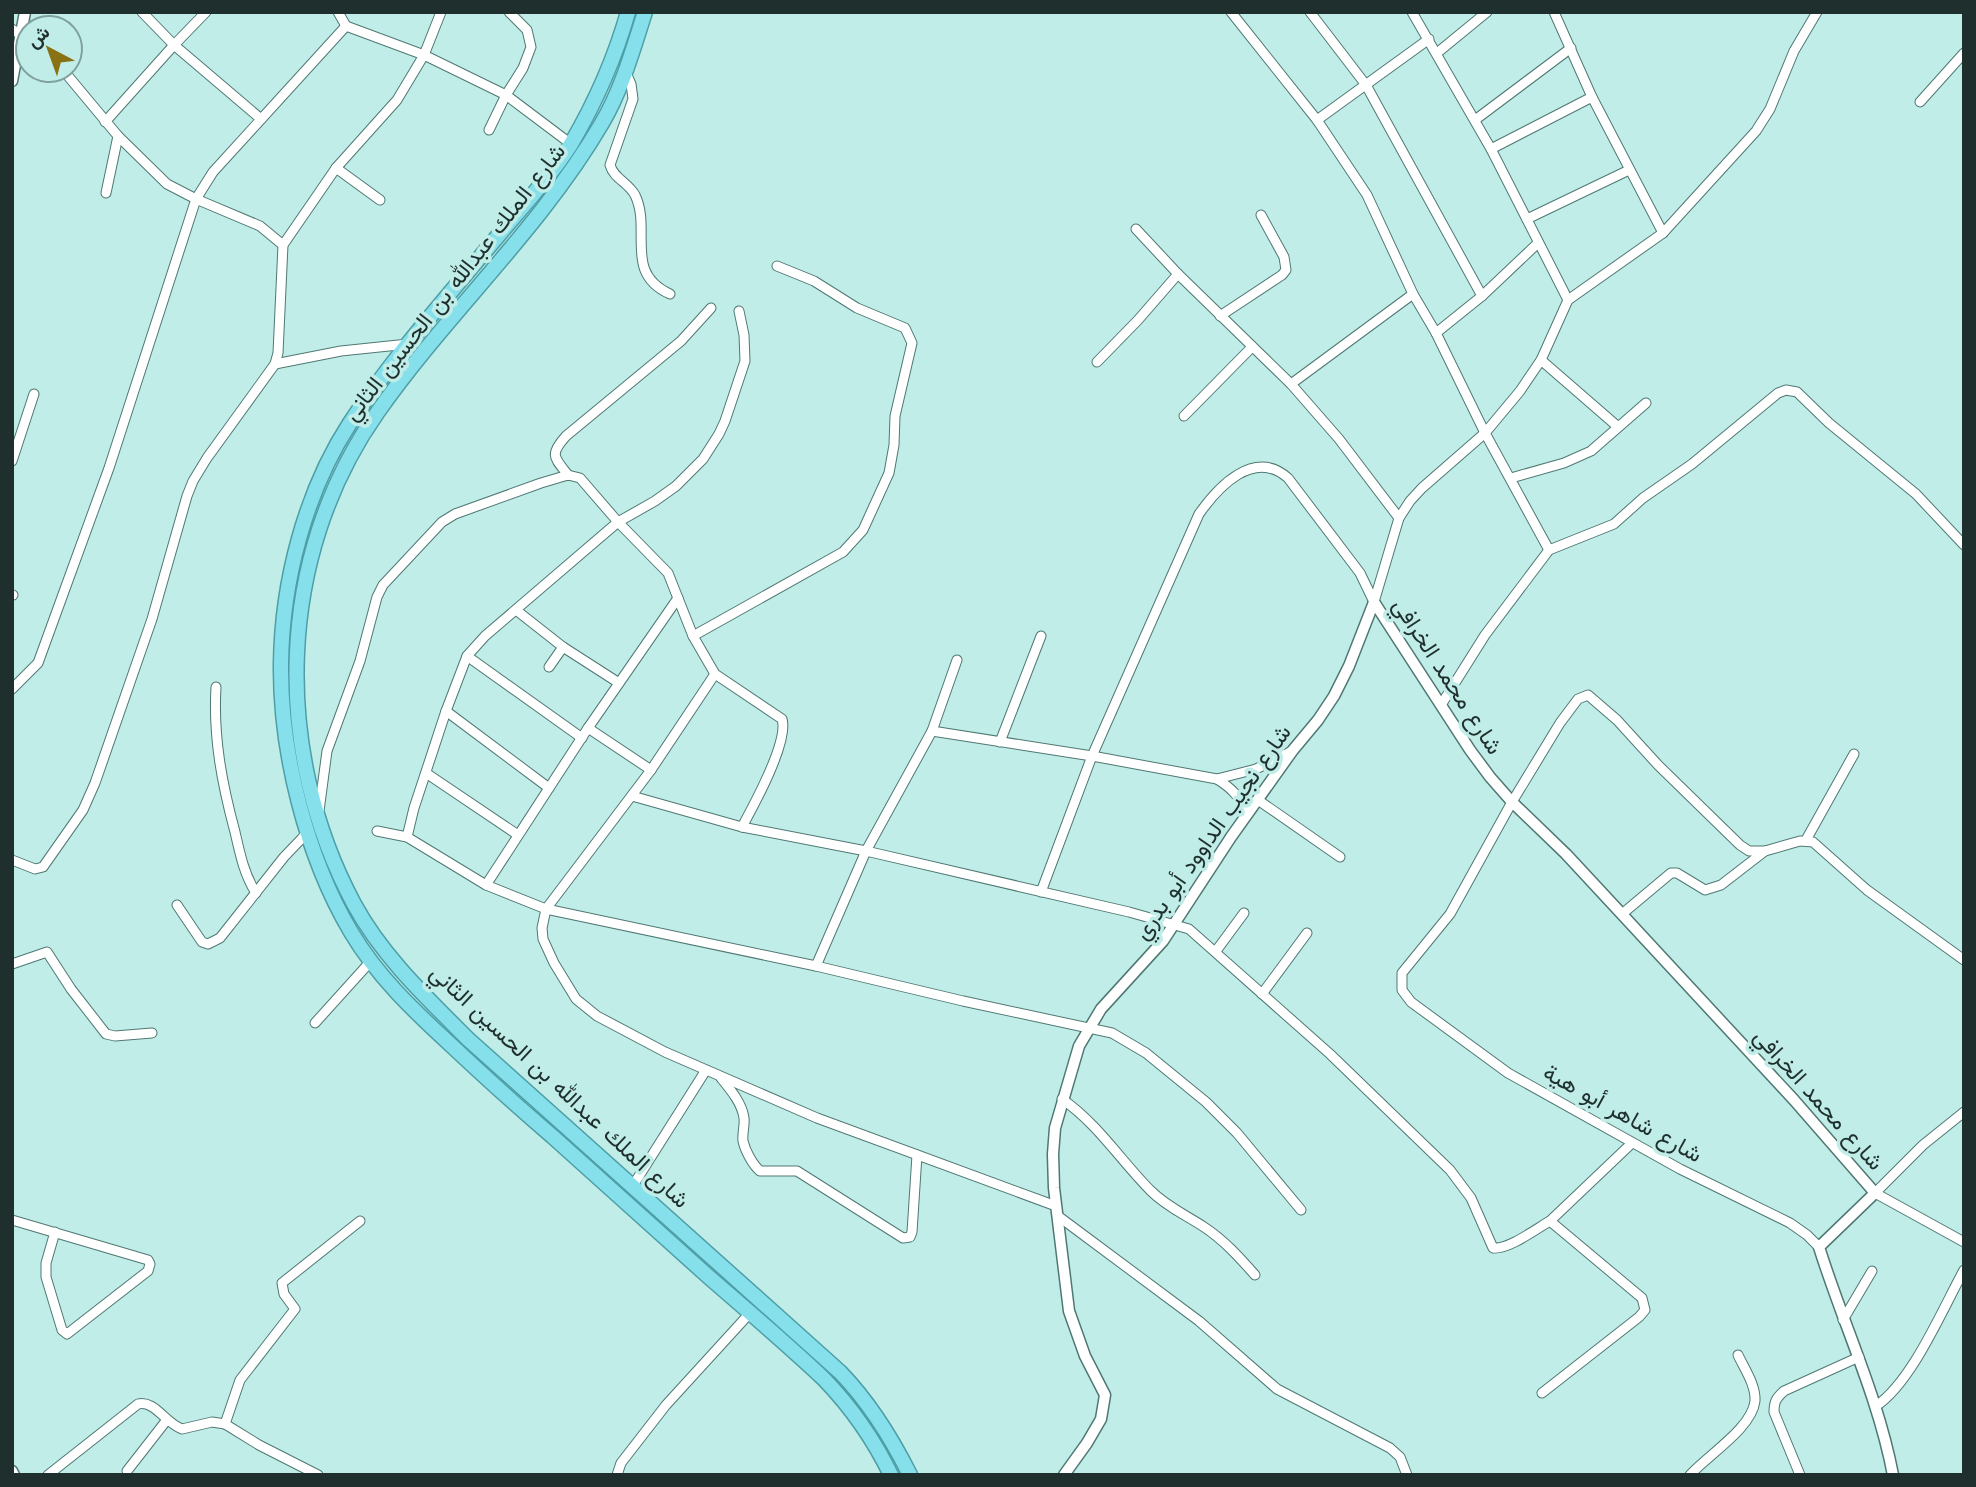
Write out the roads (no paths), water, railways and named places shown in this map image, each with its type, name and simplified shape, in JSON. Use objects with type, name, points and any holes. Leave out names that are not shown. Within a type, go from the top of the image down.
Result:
[{"type":"highway","name":"شارع الملك عبدالله بن الحسين الثاني","points":[[628,12],[618,48],[570,144],[535,192],[376,385],[340,437],[311,503],[296,552],[282,633],[281,685],[296,795],[307,833],[336,904],[351,932],[371,961],[412,1008],[584,1166],[804,1360],[842,1398],[881,1454],[891,1475]]},
{"type":"highway","name":"شارع الملك عبدالله بن الحسين الثاني","points":[[645,12],[626,73],[604,120],[551,200],[403,378],[352,453],[325,513],[310,555],[298,618],[295,676],[302,749],[318,819],[354,904],[380,945],[419,990],[469,1040],[790,1325],[855,1387],[893,1442],[910,1475]]},
{"type":"highway","points":[[557,1140],[566,1138],[568,1129]]},
{"type":"highway","points":[[584,1166],[585,1155],[595,1153]]},
{"type":"street","points":[[142,12],[174,46],[261,119]]},
{"type":"street","points":[[105,121],[206,12]]},
{"type":"street","points":[[338,12],[346,26],[424,55],[506,95],[570,144]]},
{"type":"street","points":[[12,860],[35,869],[43,867],[83,810],[100,771],[152,619],[187,496],[207,458],[275,364],[278,353],[283,245],[336,168],[397,100],[424,55],[441,12]]},
{"type":"street","points":[[489,130],[523,68],[531,47],[527,30],[509,12]]},
{"type":"street","points":[[1231,12],[1317,120],[1367,195],[1413,294],[1549,550]]},
{"type":"street","points":[[1310,12],[1366,85],[1482,296]]},
{"type":"street","points":[[1412,12],[1491,149],[1568,300]]},
{"type":"street","points":[[1437,53],[1488,12]]},
{"type":"street","points":[[1554,12],[1592,97],[1663,233]]},
{"type":"street","points":[[1374,601],[1399,518],[1422,488],[1485,433],[1520,391],[1541,360],[1568,300],[1663,233],[1756,131],[1770,109],[1794,51],[1816,12]]},
{"type":"street","points":[[12,689],[38,663],[47,640],[109,468],[196,199],[213,172],[346,26]]},
{"type":"street","points":[[1317,120],[1429,39]]},
{"type":"street","points":[[1475,120],[1571,48]]},
{"type":"street","points":[[1920,102],[1964,53]]},
{"type":"street","points":[[626,73],[633,99],[611,165],[616,177],[629,187],[637,202],[643,265],[648,277],[658,288],[670,294]]},
{"type":"street","points":[[75,84],[118,136],[167,184],[260,226],[283,245]]},
{"type":"street","points":[[1491,149],[1592,97]]},
{"type":"street","points":[[106,193],[118,136]]},
{"type":"street","points":[[336,168],[380,200]]},
{"type":"street","points":[[1527,219],[1629,170]]},
{"type":"street","points":[[1220,316],[1286,270],[1284,257],[1261,215]]},
{"type":"street","points":[[1136,229],[1178,274],[1291,384],[1339,439],[1399,518]]},
{"type":"street","points":[[1436,333],[1482,296],[1538,243]]},
{"type":"street","points":[[693,635],[843,552],[863,530],[889,473],[895,416],[912,343],[910,335],[905,328],[857,308],[814,281],[777,266]]},
{"type":"street","points":[[1097,362],[1139,320],[1178,274]]},
{"type":"street","points":[[1291,384],[1413,294]]},
{"type":"street","points":[[711,308],[681,341],[566,436],[554,455],[568,475],[584,481],[618,522],[662,566],[673,581],[693,635],[715,674],[778,715],[784,725],[769,772],[742,827]]},
{"type":"street","points":[[407,837],[446,711],[467,656],[485,636],[618,522],[676,486],[703,459],[719,435],[745,361],[744,335],[739,311]]},
{"type":"street","points":[[275,364],[341,351],[409,344]]},
{"type":"street","points":[[1184,416],[1252,347]]},
{"type":"street","points":[[1541,360],[1617,426]]},
{"type":"street","points":[[1441,705],[1485,635],[1549,550],[1614,524],[1643,498],[1692,464],[1778,393],[1792,390],[1797,392],[1916,494],[1964,545]]},
{"type":"street","points":[[12,461],[34,394]]},
{"type":"street","points":[[1511,478],[1585,454],[1600,445],[1617,426],[1646,403]]},
{"type":"street","name":"شارع محمد الخرافي","points":[[1041,892],[1092,756],[1199,514],[1212,495],[1246,470],[1264,467],[1278,469],[1288,478],[1360,573],[1374,601],[1470,750],[1512,802],[1622,914],[1794,1100],[1875,1193],[1964,1242]]},
{"type":"street","points":[[318,819],[327,751],[360,661],[377,597],[383,585],[442,522],[455,514],[541,482],[568,475]]},
{"type":"street","points":[[486,885],[588,728],[678,598]]},
{"type":"street","name":"شارع نجيب الداوود أبو بدري","points":[[1064,1475],[1101,1419],[1105,1395],[1086,1356],[1069,1311],[1057,1211],[1053,1139],[1062,1098],[1079,1046],[1088,1028],[1115,993],[1163,941],[1247,815],[1334,696],[1349,666],[1374,601]]},
{"type":"street","points":[[516,610],[563,648],[619,683]]},
{"type":"street","points":[[1000,742],[1041,636]]},
{"type":"street","points":[[550,667],[563,648]]},
{"type":"street","points":[[467,656],[582,738]]},
{"type":"street","points":[[816,965],[866,851],[932,731],[957,660]]},
{"type":"street","points":[[715,674],[651,770],[546,909],[543,939],[560,978],[585,1009],[665,1052],[817,1118],[1057,1211],[1199,1321],[1277,1389],[1390,1448],[1400,1457],[1407,1475]]},
{"type":"street","points":[[216,687],[214,718],[219,766],[244,866],[256,893]]},
{"type":"street","points":[[1512,802],[1572,706],[1582,696],[1588,695],[1617,720],[1658,765],[1740,845],[1749,851],[1765,851],[1806,841],[1821,847],[1840,868],[1867,890],[1964,960]]},
{"type":"street","points":[[446,711],[549,788]]},
{"type":"street","points":[[588,728],[651,770]]},
{"type":"street","points":[[932,731],[1217,779],[1242,800],[1247,815]]},
{"type":"street","points":[[1217,779],[1256,769],[1293,750]]},
{"type":"street","points":[[1806,841],[1854,754]]},
{"type":"street","points":[[426,773],[518,835]]},
{"type":"street","points":[[632,796],[742,827],[866,851],[1175,923],[1189,929],[1338,1063],[1456,1176],[1471,1198],[1493,1248],[1506,1246],[1550,1221],[1632,1143]]},
{"type":"street","points":[[1258,800],[1340,857]]},
{"type":"street","name":"شارع شاهر أبو هية","points":[[1512,802],[1450,914],[1402,973],[1402,990],[1411,1002],[1498,1067],[1632,1143],[1726,1193],[1790,1223],[1819,1247]]},
{"type":"street","points":[[377,831],[407,837],[486,885],[546,909],[816,965],[1121,1037],[1174,1073],[1237,1133],[1301,1210]]},
{"type":"street","points":[[177,905],[202,942],[208,944],[220,938],[284,857],[307,833]]},
{"type":"street","points":[[1622,914],[1671,873],[1677,873],[1705,890],[1721,884],[1765,851]]},
{"type":"street","points":[[1216,951],[1244,913]]},
{"type":"street","points":[[1262,994],[1307,933]]},
{"type":"street","points":[[12,964],[47,952],[71,989],[106,1034],[115,1036],[152,1033]]},
{"type":"street","points":[[315,1023],[371,961]]},
{"type":"street","points":[[632,1187],[706,1070]]},
{"type":"street","points":[[718,1074],[732,1091],[742,1111],[743,1140],[754,1166],[760,1171],[797,1171],[903,1238],[910,1237],[912,1232],[917,1155]]},
{"type":"street","points":[[1062,1098],[1089,1121],[1161,1200],[1207,1229],[1233,1251],[1255,1275]]},
{"type":"street","points":[[1893,1475],[1876,1406],[1819,1247],[1923,1145],[1964,1112]]},
{"type":"street","points":[[12,1220],[55,1232],[148,1260],[150,1264],[148,1270],[128,1287],[67,1334],[62,1329],[46,1277],[46,1263],[55,1232]]},
{"type":"street","points":[[225,1424],[240,1380],[295,1309],[284,1294],[282,1283],[360,1221]]},
{"type":"street","points":[[1542,1393],[1639,1317],[1645,1305],[1642,1298],[1550,1221]]},
{"type":"street","points":[[1876,1406],[1892,1394],[1910,1370],[1964,1270]]},
{"type":"street","points":[[1843,1320],[1872,1271]]},
{"type":"street","points":[[617,1475],[621,1463],[666,1405],[750,1313]]},
{"type":"street","points":[[1690,1475],[1737,1431],[1749,1416],[1755,1402],[1749,1377],[1738,1355]]},
{"type":"street","points":[[1800,1475],[1774,1412],[1777,1397],[1784,1391],[1859,1357]]},
{"type":"street","points":[[48,1475],[138,1404],[151,1404],[166,1421],[182,1429],[204,1423],[225,1424],[318,1475]]},
{"type":"street","points":[[127,1471],[166,1421]]}]
